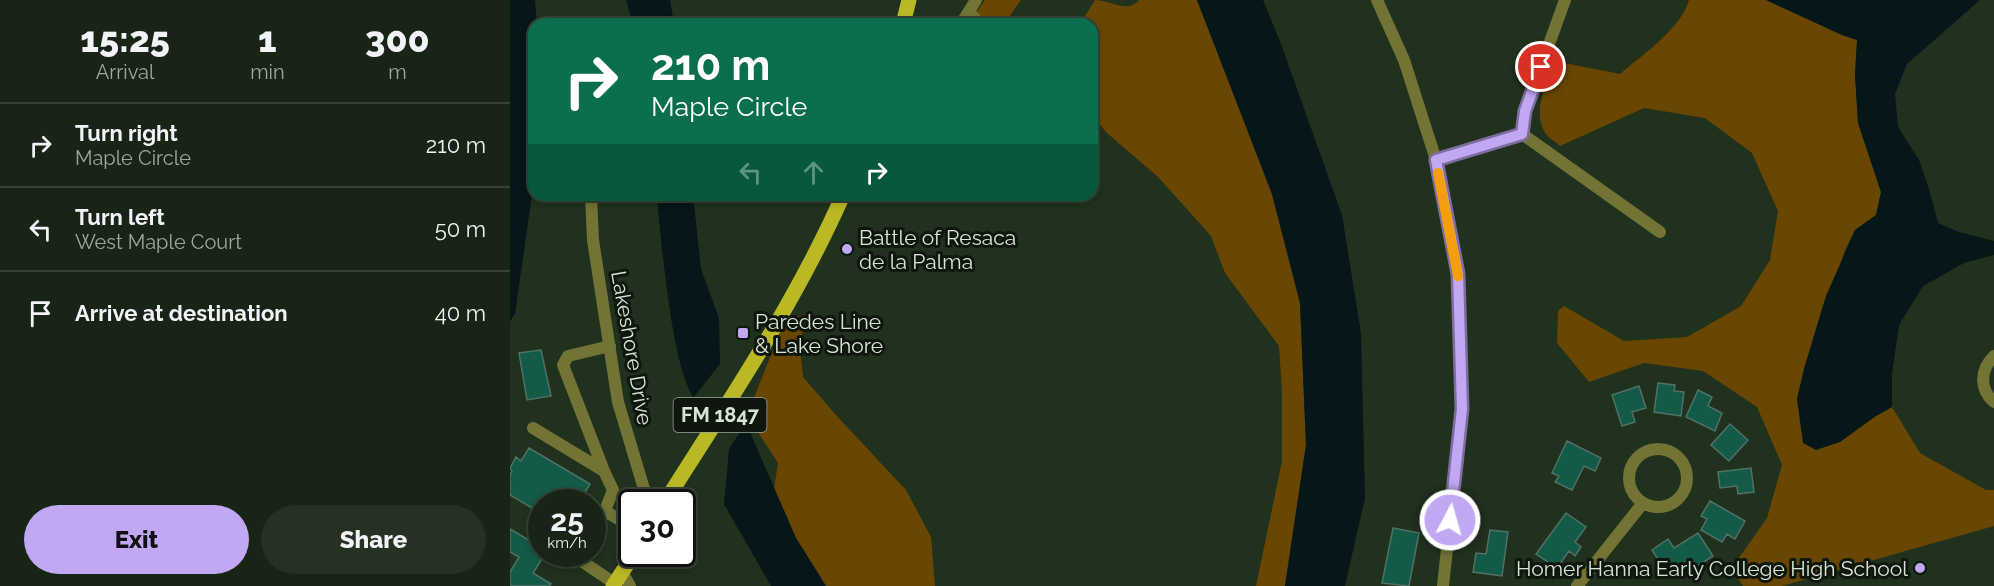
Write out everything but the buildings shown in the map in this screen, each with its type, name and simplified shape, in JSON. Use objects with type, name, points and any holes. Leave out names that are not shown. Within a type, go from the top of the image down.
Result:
[{"type":"main road","points":[[904,18],[909,0]]},
{"type":"main road","name":"FM 1847","points":[[673,489],[790,300],[827,232],[840,201]]},
{"type":"main road","points":[[620,582],[628,567]]},
{"type":"street","points":[[965,18],[976,0]]},
{"type":"street","points":[[1377,0],[1404,60],[1436,160],[1458,274],[1462,409],[1443,586]]},
{"type":"street","points":[[1522,134],[1525,111],[1565,0]]},
{"type":"street","points":[[969,12],[974,18]]},
{"type":"street","points":[[1436,160],[1522,134]]},
{"type":"street","points":[[1522,134],[1660,232]]},
{"type":"street","name":"Lakeshore Drive","points":[[591,201],[593,240],[618,402],[644,489]]},
{"type":"street","points":[[606,508],[613,490],[563,365],[568,356],[610,346]]},
{"type":"street","points":[[1994,356],[1987,363],[1983,372],[1985,392],[1994,402]]},
{"type":"street","points":[[533,428],[604,471]]},
{"type":"street","points":[[1663,450],[1673,453],[1680,459],[1687,476],[1683,493],[1669,505],[1651,507],[1643,503],[1630,488],[1628,478],[1630,468],[1643,453],[1663,450]]},
{"type":"street","points":[[1577,586],[1643,503]]},
{"type":"street","points":[[593,567],[620,582]]},
{"type":"shaded area","points":[[510,0],[535,0],[536,18],[528,18],[528,201],[531,201],[515,314],[510,321]]},
{"type":"shaded area","points":[[626,0],[670,0],[673,18],[631,18]]},
{"type":"shaded area","points":[[985,0],[1021,0],[1008,18],[972,18]]},
{"type":"shaded area","points":[[1095,0],[1130,6],[1139,0],[1197,0],[1272,194],[1300,303],[1306,445],[1285,586],[1256,586],[1282,461],[1279,346],[1225,273],[1211,236],[1158,177],[1098,123],[1098,18],[1084,18]]},
{"type":"shaded area","points":[[1197,0],[1263,0],[1342,215],[1361,333],[1365,498],[1345,586],[1285,586],[1306,445],[1300,303],[1272,194]]},
{"type":"shaded area","points":[[1689,0],[1766,0],[1857,40],[1855,75],[1858,123],[1881,192],[1876,215],[1855,230],[1845,250],[1836,278],[1826,296],[1797,399],[1876,416],[1892,407],[1920,453],[1986,490],[1994,490],[1994,526],[1782,586],[1743,586],[1731,569],[1767,518],[1782,465],[1757,407],[1703,371],[1644,363],[1589,382],[1557,343],[1558,311],[1564,306],[1624,341],[1687,337],[1741,306],[1770,260],[1778,211],[1752,153],[1705,118],[1644,108],[1560,146],[1547,136],[1542,125],[1540,107],[1554,61],[1620,74],[1669,31],[1678,21]]},
{"type":"shaded area","points":[[1766,0],[1980,0],[1907,64],[1895,94],[1898,127],[1919,160],[1938,223],[1959,232],[1994,241],[1994,255],[1964,263],[1923,286],[1899,325],[1892,374],[1892,407],[1840,442],[1816,450],[1803,443],[1797,399],[1804,369],[1826,296],[1855,230],[1876,215],[1881,192],[1858,123],[1855,75],[1857,40]]},
{"type":"shaded area","points":[[658,201],[694,201],[701,269],[719,318],[720,364],[693,398],[677,349],[663,257]]},
{"type":"shaded area","points":[[806,314],[800,347],[803,377],[906,490],[931,537],[935,586],[826,586],[796,538],[774,489],[778,463],[747,415],[785,320]]},
{"type":"shaded area","points":[[746,423],[796,538],[826,586],[771,586],[724,504],[729,449]]},
{"type":"slow traffic","points":[[1438,173],[1458,276]]},
{"type":"place","name":"Battle of Resaca de la Palma","points":[[847,249]]},
{"type":"place","name":"Paredes Line & Lake Shore","points":[[743,333]]},
{"type":"place","name":"Homer Hanna Early College High School","points":[[1920,568]]},
{"type":"route","points":[[1450,520],[1462,409],[1458,274],[1436,160],[1522,134],[1525,111],[1541,67]]}]
